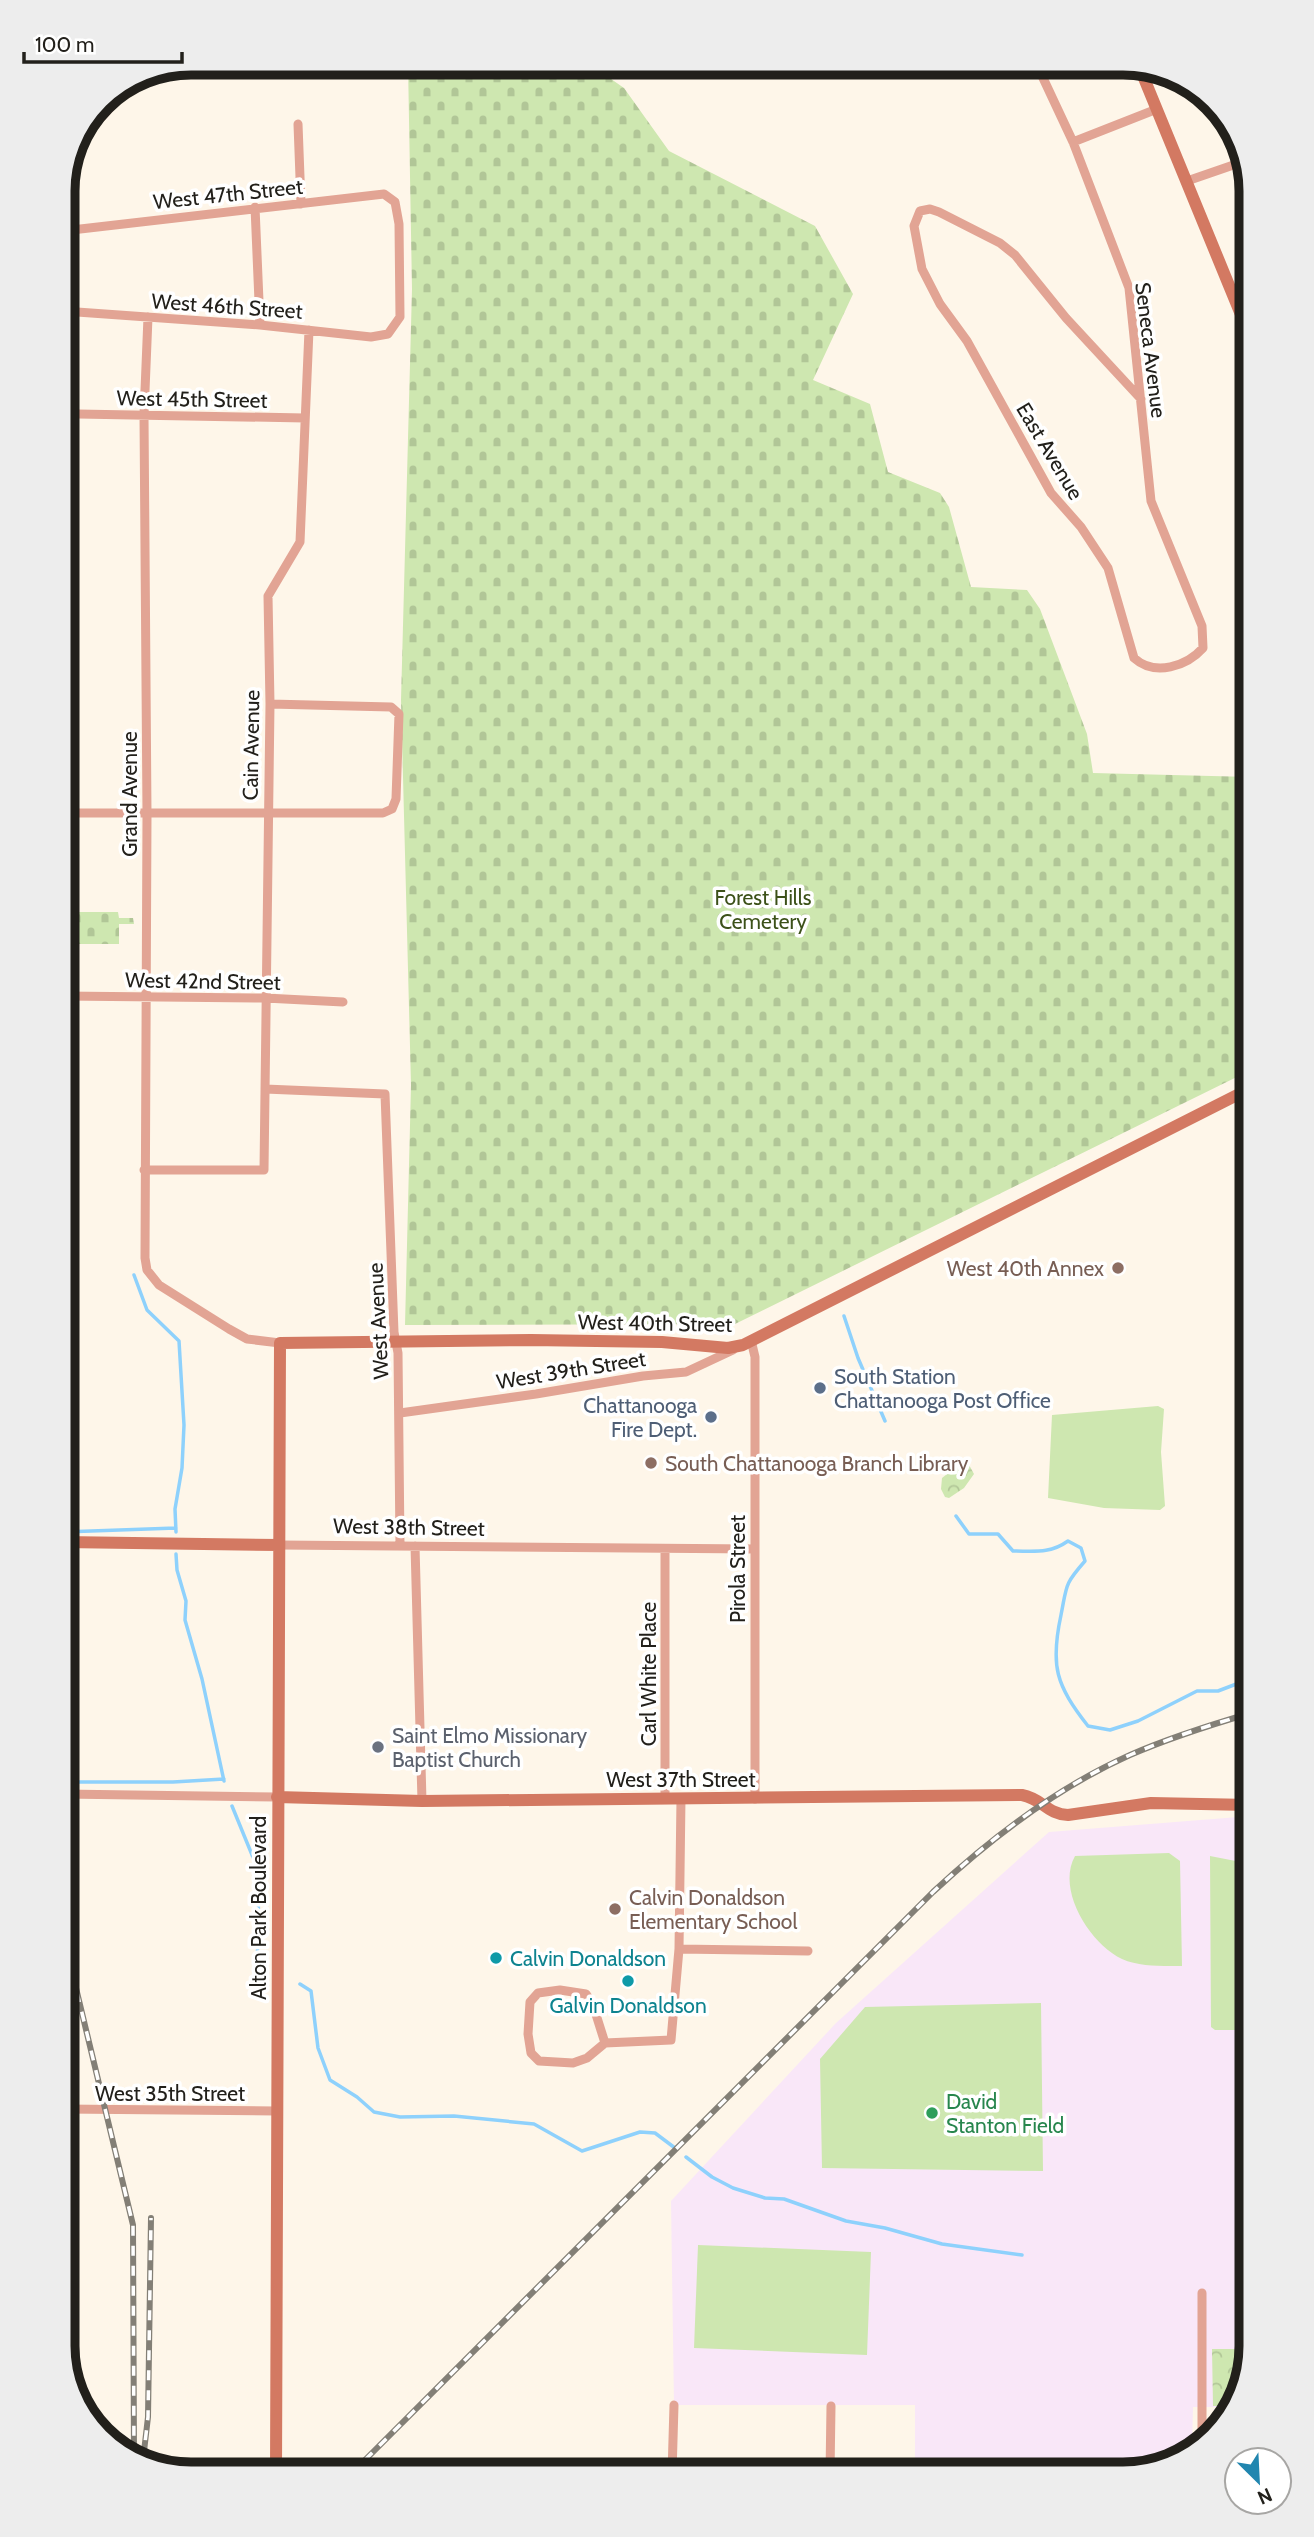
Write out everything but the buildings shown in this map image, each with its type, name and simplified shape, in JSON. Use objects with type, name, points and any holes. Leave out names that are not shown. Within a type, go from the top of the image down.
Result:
[{"type":"main road","points":[[1144,77],[1239,309]]},
{"type":"main road","name":"West 40th Street","points":[[280,1343],[635,1342],[728,1348],[747,1342],[1239,1094]]},
{"type":"main road","name":"Alton Park Boulevard","points":[[276,2462],[280,1343]]},
{"type":"main road","name":"West 38th Street","points":[[75,1542],[279,1545]]},
{"type":"main road","name":"West 37th Street","points":[[278,1797],[422,1801],[1022,1795],[1035,1797],[1056,1814],[1068,1815],[1151,1803],[1239,1805]]},
{"type":"street","name":"Seneca Avenue","points":[[1042,75],[1073,142],[1129,288],[1151,501],[1202,625],[1203,648]]},
{"type":"street","points":[[1073,142],[1157,109]]},
{"type":"street","points":[[298,124],[301,204]]},
{"type":"street","points":[[1187,181],[1235,164]]},
{"type":"street","name":"West 47th Street","points":[[75,230],[384,194],[395,202],[399,224],[400,317],[388,334]]},
{"type":"street","points":[[255,208],[260,326]]},
{"type":"street","name":"East Avenue","points":[[1141,399],[1066,318],[1015,255],[1000,243],[939,212],[930,209],[920,211],[914,226],[922,269],[940,304],[967,341],[1051,493],[1081,527],[1108,568],[1134,658],[1147,666],[1164,668],[1193,659],[1203,648]]},
{"type":"street","name":"West 46th Street","points":[[75,312],[371,337],[388,334]]},
{"type":"street","name":"Grand Avenue","points":[[147,1270],[144,1170],[147,814],[145,415],[148,317]]},
{"type":"street","name":"Cain Avenue","points":[[144,1170],[264,1170],[270,704],[268,596],[300,542],[309,330]]},
{"type":"street","name":"West 45th Street","points":[[78,414],[305,418]]},
{"type":"street","points":[[75,813],[267,815],[383,813],[392,809],[396,799],[399,713],[391,707],[270,704]]},
{"type":"street","name":"West 42nd Street","points":[[75,996],[265,998],[343,1002]]},
{"type":"street","name":"West Avenue","points":[[265,1089],[385,1094],[400,1413],[400,1545]]},
{"type":"street","name":"West 40th Street","points":[[147,1270],[159,1285],[247,1339],[280,1343]]},
{"type":"street","name":"West 39th Street","points":[[400,1413],[643,1376],[686,1372],[747,1342]]},
{"type":"street","name":"Pirola Street","points":[[747,1342],[755,1357],[755,1799]]},
{"type":"street","name":"West 38th Street","points":[[279,1545],[755,1549]]},
{"type":"street","points":[[415,1546],[422,1801]]},
{"type":"street","name":"Carl White Place","points":[[665,1549],[665,1798]]},
{"type":"street","name":"West 37th Street","points":[[75,1794],[278,1797]]},
{"type":"street","points":[[605,2043],[593,2005],[586,1994],[560,1990],[538,1993],[530,2002],[529,2044],[531,2053],[539,2061],[573,2063],[587,2058],[605,2043],[671,2040],[679,1949],[681,1798]]},
{"type":"street","points":[[679,1949],[808,1951]]},
{"type":"street","name":"West 35th Street","points":[[75,2109],[276,2110]]},
{"type":"street","points":[[1202,2293],[1202,2430]]},
{"type":"street","points":[[672,2462],[674,2405]]},
{"type":"street","points":[[831,2406],[831,2462]]},
{"type":"shaded area","points":[[1239,1817],[1239,2345],[1235,2376],[1221,2407],[1193,2407],[1192,2438],[1167,2453],[1145,2460],[915,2462],[915,2405],[674,2405],[671,2201],[836,2023],[1049,1832]]},
{"type":"green space","name":"Forest Hills Cemetery","points":[[408,75],[605,75],[624,88],[669,151],[815,226],[853,294],[813,380],[870,404],[888,472],[940,493],[949,507],[971,587],[1027,590],[1040,609],[1087,734],[1093,773],[1239,777],[1239,1076],[735,1324],[405,1325],[411,1085],[401,700],[412,289]]},
{"type":"green space","points":[[75,912],[118,912],[119,918],[133,918],[134,924],[119,924],[119,944],[75,944]]},
{"type":"green space","points":[[1158,1406],[1164,1409],[1161,1452],[1165,1506],[1160,1510],[1104,1508],[1048,1498],[1052,1415]]},
{"type":"green space","points":[[961,1463],[968,1463],[974,1474],[964,1488],[949,1498],[945,1497],[941,1489],[942,1478]]},
{"type":"green space","points":[[1169,1853],[1180,1861],[1182,1966],[1129,1962],[1110,1952],[1098,1941],[1079,1915],[1070,1884],[1070,1870],[1075,1856]]},
{"type":"green space","points":[[1210,1856],[1239,1862],[1239,2030],[1215,2030],[1211,2027]]},
{"type":"green space","name":"David Stanton Field","points":[[1041,2003],[1043,2171],[822,2168],[820,2059],[865,2007]]},
{"type":"green space","points":[[698,2245],[871,2252],[867,2355],[694,2348]]},
{"type":"green space","points":[[1212,2349],[1239,2349],[1235,2376],[1221,2406],[1213,2406]]},
{"type":"waterway","points":[[134,1275],[147,1310],[179,1341],[184,1425],[182,1468],[175,1509],[176,1532]]},
{"type":"waterway","points":[[844,1316],[858,1358],[885,1421]]},
{"type":"waterway","points":[[956,1516],[969,1534],[998,1534],[1013,1551],[1048,1550],[1068,1541],[1081,1548],[1085,1561],[1073,1575],[1066,1591],[1056,1662],[1062,1686],[1088,1726],[1110,1730],[1138,1721],[1197,1691],[1218,1691],[1239,1683]]},
{"type":"waterway","points":[[75,1532],[176,1528]]},
{"type":"waterway","points":[[176,1554],[177,1570],[186,1601],[185,1620],[202,1679],[224,1781]]},
{"type":"waterway","points":[[75,1782],[224,1779]]},
{"type":"waterway","points":[[232,1806],[259,1872],[257,1980]]},
{"type":"waterway","points":[[300,1984],[311,1991],[318,2048],[330,2080],[357,2097],[374,2112],[400,2117],[454,2116],[534,2124],[582,2151],[640,2132],[655,2133],[675,2148]]},
{"type":"waterway","points":[[686,2157],[712,2177],[733,2188],[765,2198],[784,2199],[846,2221],[885,2228],[942,2244],[1022,2255]]},
{"type":"railway","points":[[363,2462],[933,1892],[978,1852],[1050,1799],[1103,1768],[1160,1743],[1239,1717]]},
{"type":"railway","points":[[75,1984],[133,2225],[134,2446]]},
{"type":"railway","points":[[144,2452],[148,2417],[151,2218]]},
{"type":"place","name":"West 40th Annex","points":[[1118,1268]]},
{"type":"place","name":"South Station Chattanooga Post Office","points":[[820,1388]]},
{"type":"place","name":"Chattanooga Fire Dept.","points":[[711,1417]]},
{"type":"place","name":"South Chattanooga Branch Library","points":[[651,1463]]},
{"type":"place","name":"Saint Elmo Missionary Baptist Church","points":[[378,1747]]},
{"type":"place","name":"Calvin Donaldson Elementary School","points":[[615,1909]]},
{"type":"place","name":"Calvin Donaldson","points":[[496,1958]]},
{"type":"place","name":"Galvin Donaldson","points":[[628,1981]]},
{"type":"place","name":"David Stanton Field","points":[[932,2113]]}]
